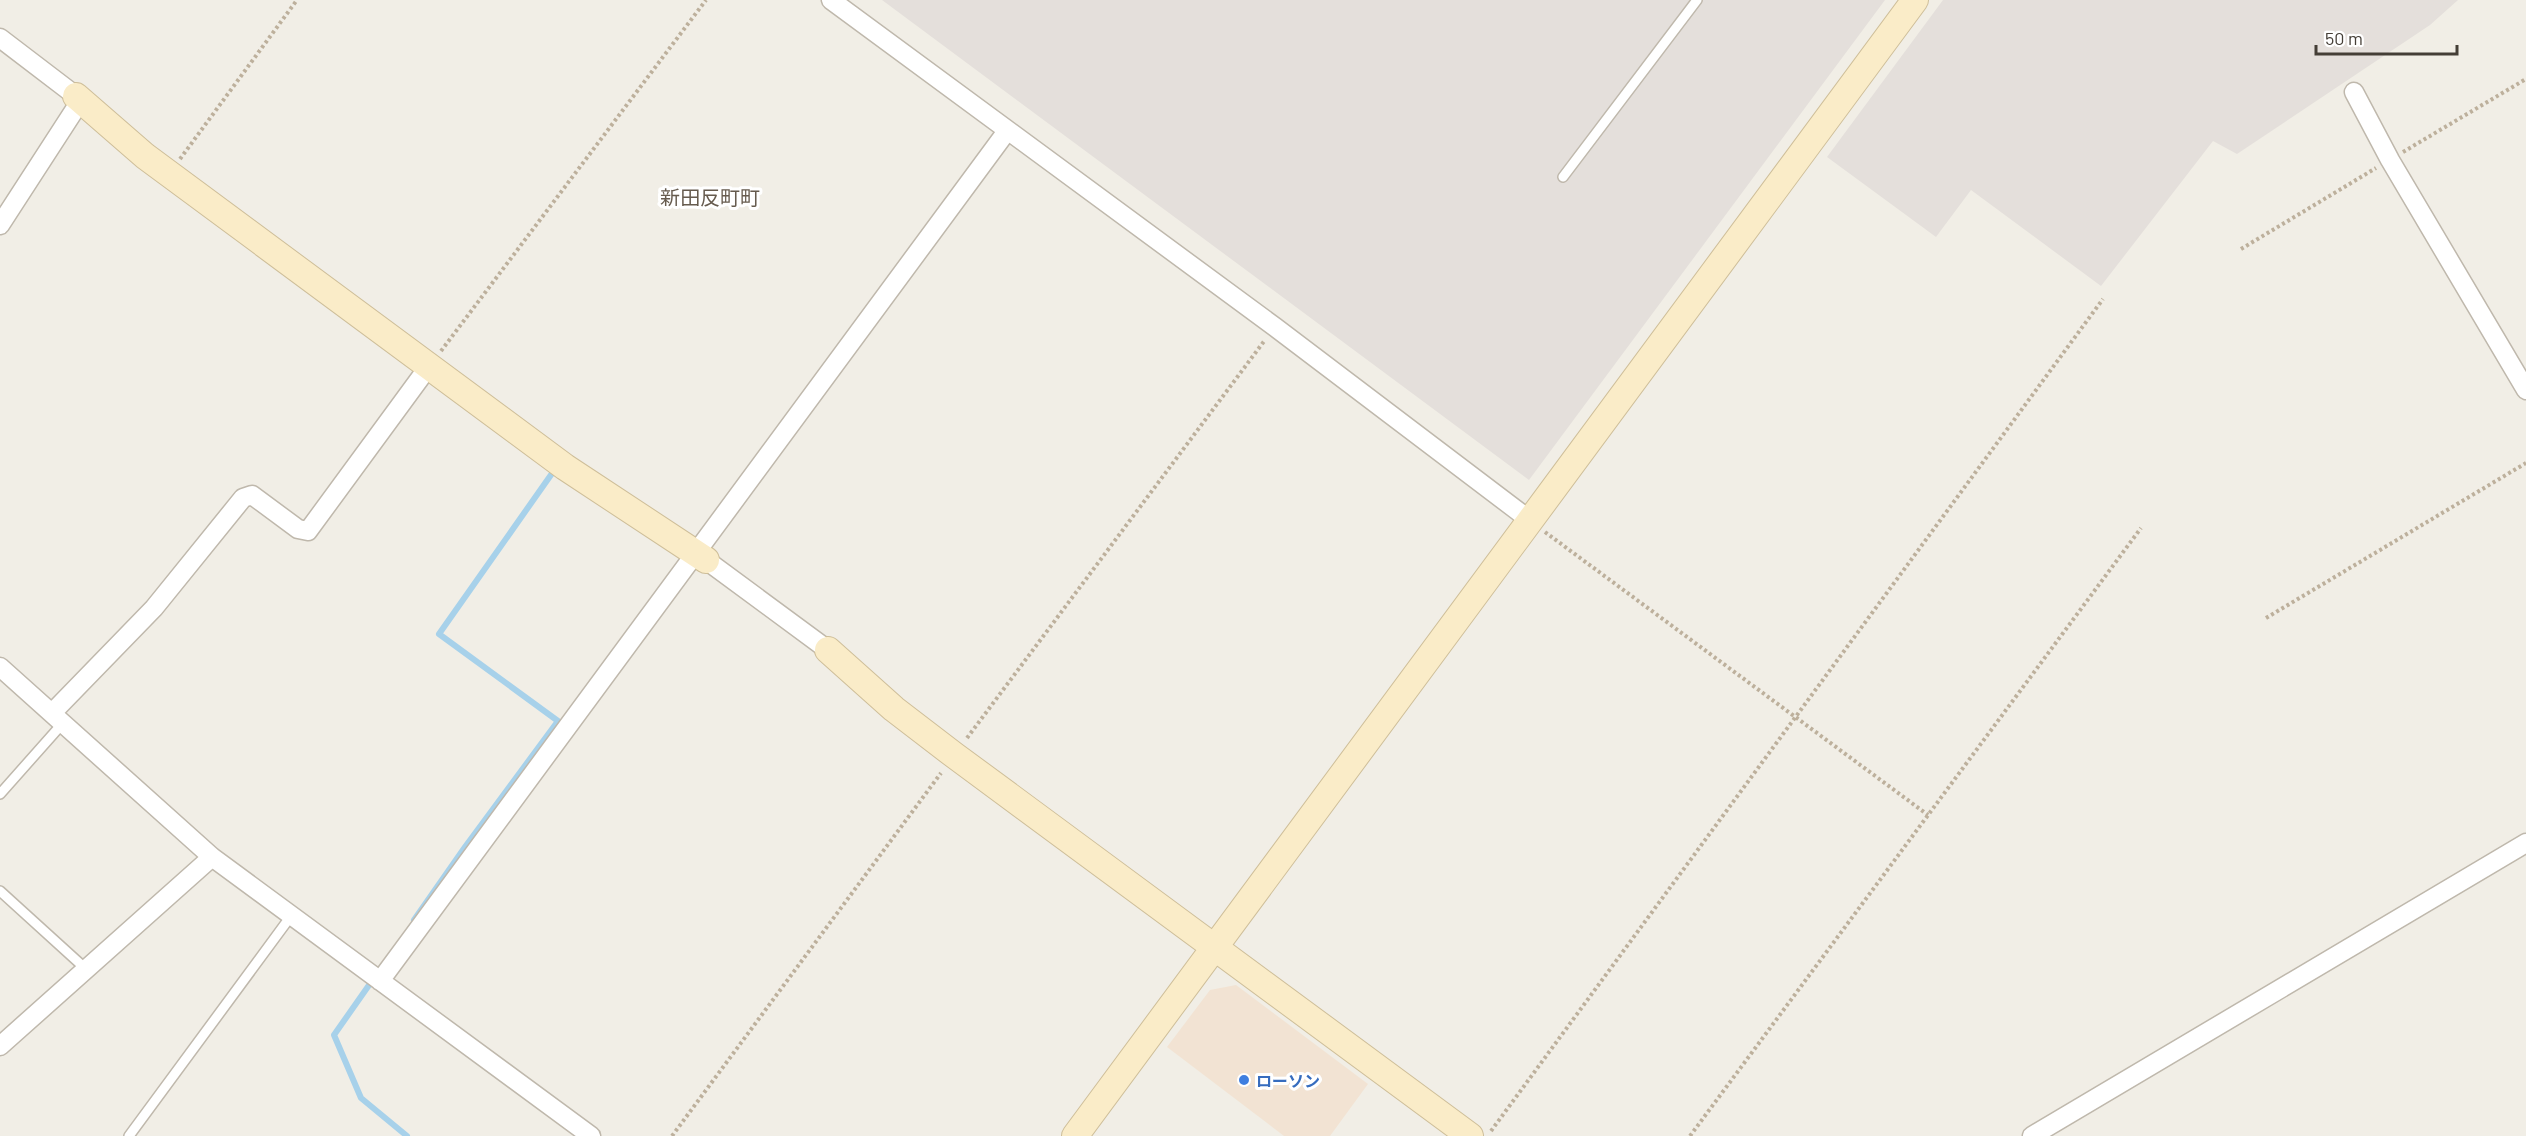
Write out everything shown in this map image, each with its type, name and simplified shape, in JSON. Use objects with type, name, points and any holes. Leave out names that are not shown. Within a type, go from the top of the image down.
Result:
[{"type":"street","points":[[831,0],[1275,327],[1531,521]]},
{"type":"street","points":[[1075,1136],[1915,0]]},
{"type":"street","points":[[0,38],[79,98],[169,174],[565,467],[701,557],[828,650],[894,709],[954,755],[1470,1136]]},
{"type":"street","points":[[2354,93],[2390,160],[2526,390]]},
{"type":"street","points":[[0,225],[79,98]]},
{"type":"street","points":[[380,981],[701,557],[1007,131]]},
{"type":"street","points":[[58,718],[154,608],[243,498],[252,495],[298,529],[308,531],[429,366]]},
{"type":"street","points":[[0,667],[212,857],[591,1136]]},
{"type":"street","points":[[2032,1136],[2526,843]]},
{"type":"street","points":[[0,1046],[88,970],[212,857]]},
{"type":"lane","points":[[1563,177],[1697,0]]},
{"type":"lane","points":[[0,794],[58,718]]},
{"type":"lane","points":[[0,891],[88,970]]},
{"type":"lane","points":[[129,1136],[291,916]]},
{"type":"path","points":[[169,174],[297,0]]},
{"type":"path","points":[[429,366],[706,0]]},
{"type":"path","points":[[1487,1136],[2103,299]]},
{"type":"path","points":[[672,1136],[1275,327]]},
{"type":"path","points":[[2266,618],[2526,463]]},
{"type":"path","points":[[1531,521],[1928,815]]},
{"type":"path","points":[[1690,1136],[2141,528]]},
{"type":"shaded area","points":[[882,0],[1885,0],[1529,480]]},
{"type":"shaded area","points":[[1943,0],[2458,0],[2430,25],[2237,154],[2213,141],[2101,286],[1971,190],[1936,237],[1827,157]]},
{"type":"shaded area","points":[[1236,985],[1368,1084],[1330,1136],[1284,1136],[1167,1047],[1210,990]]},
{"type":"waterway","points":[[414,920],[558,721],[439,634],[553,472]]},
{"type":"waterway","points":[[374,978],[334,1035],[361,1098],[407,1136]]},
{"type":"place","name":"ローソン","points":[[1244,1080]]},
{"type":"district","name":"新田反町町","points":[[710,197]]}]
